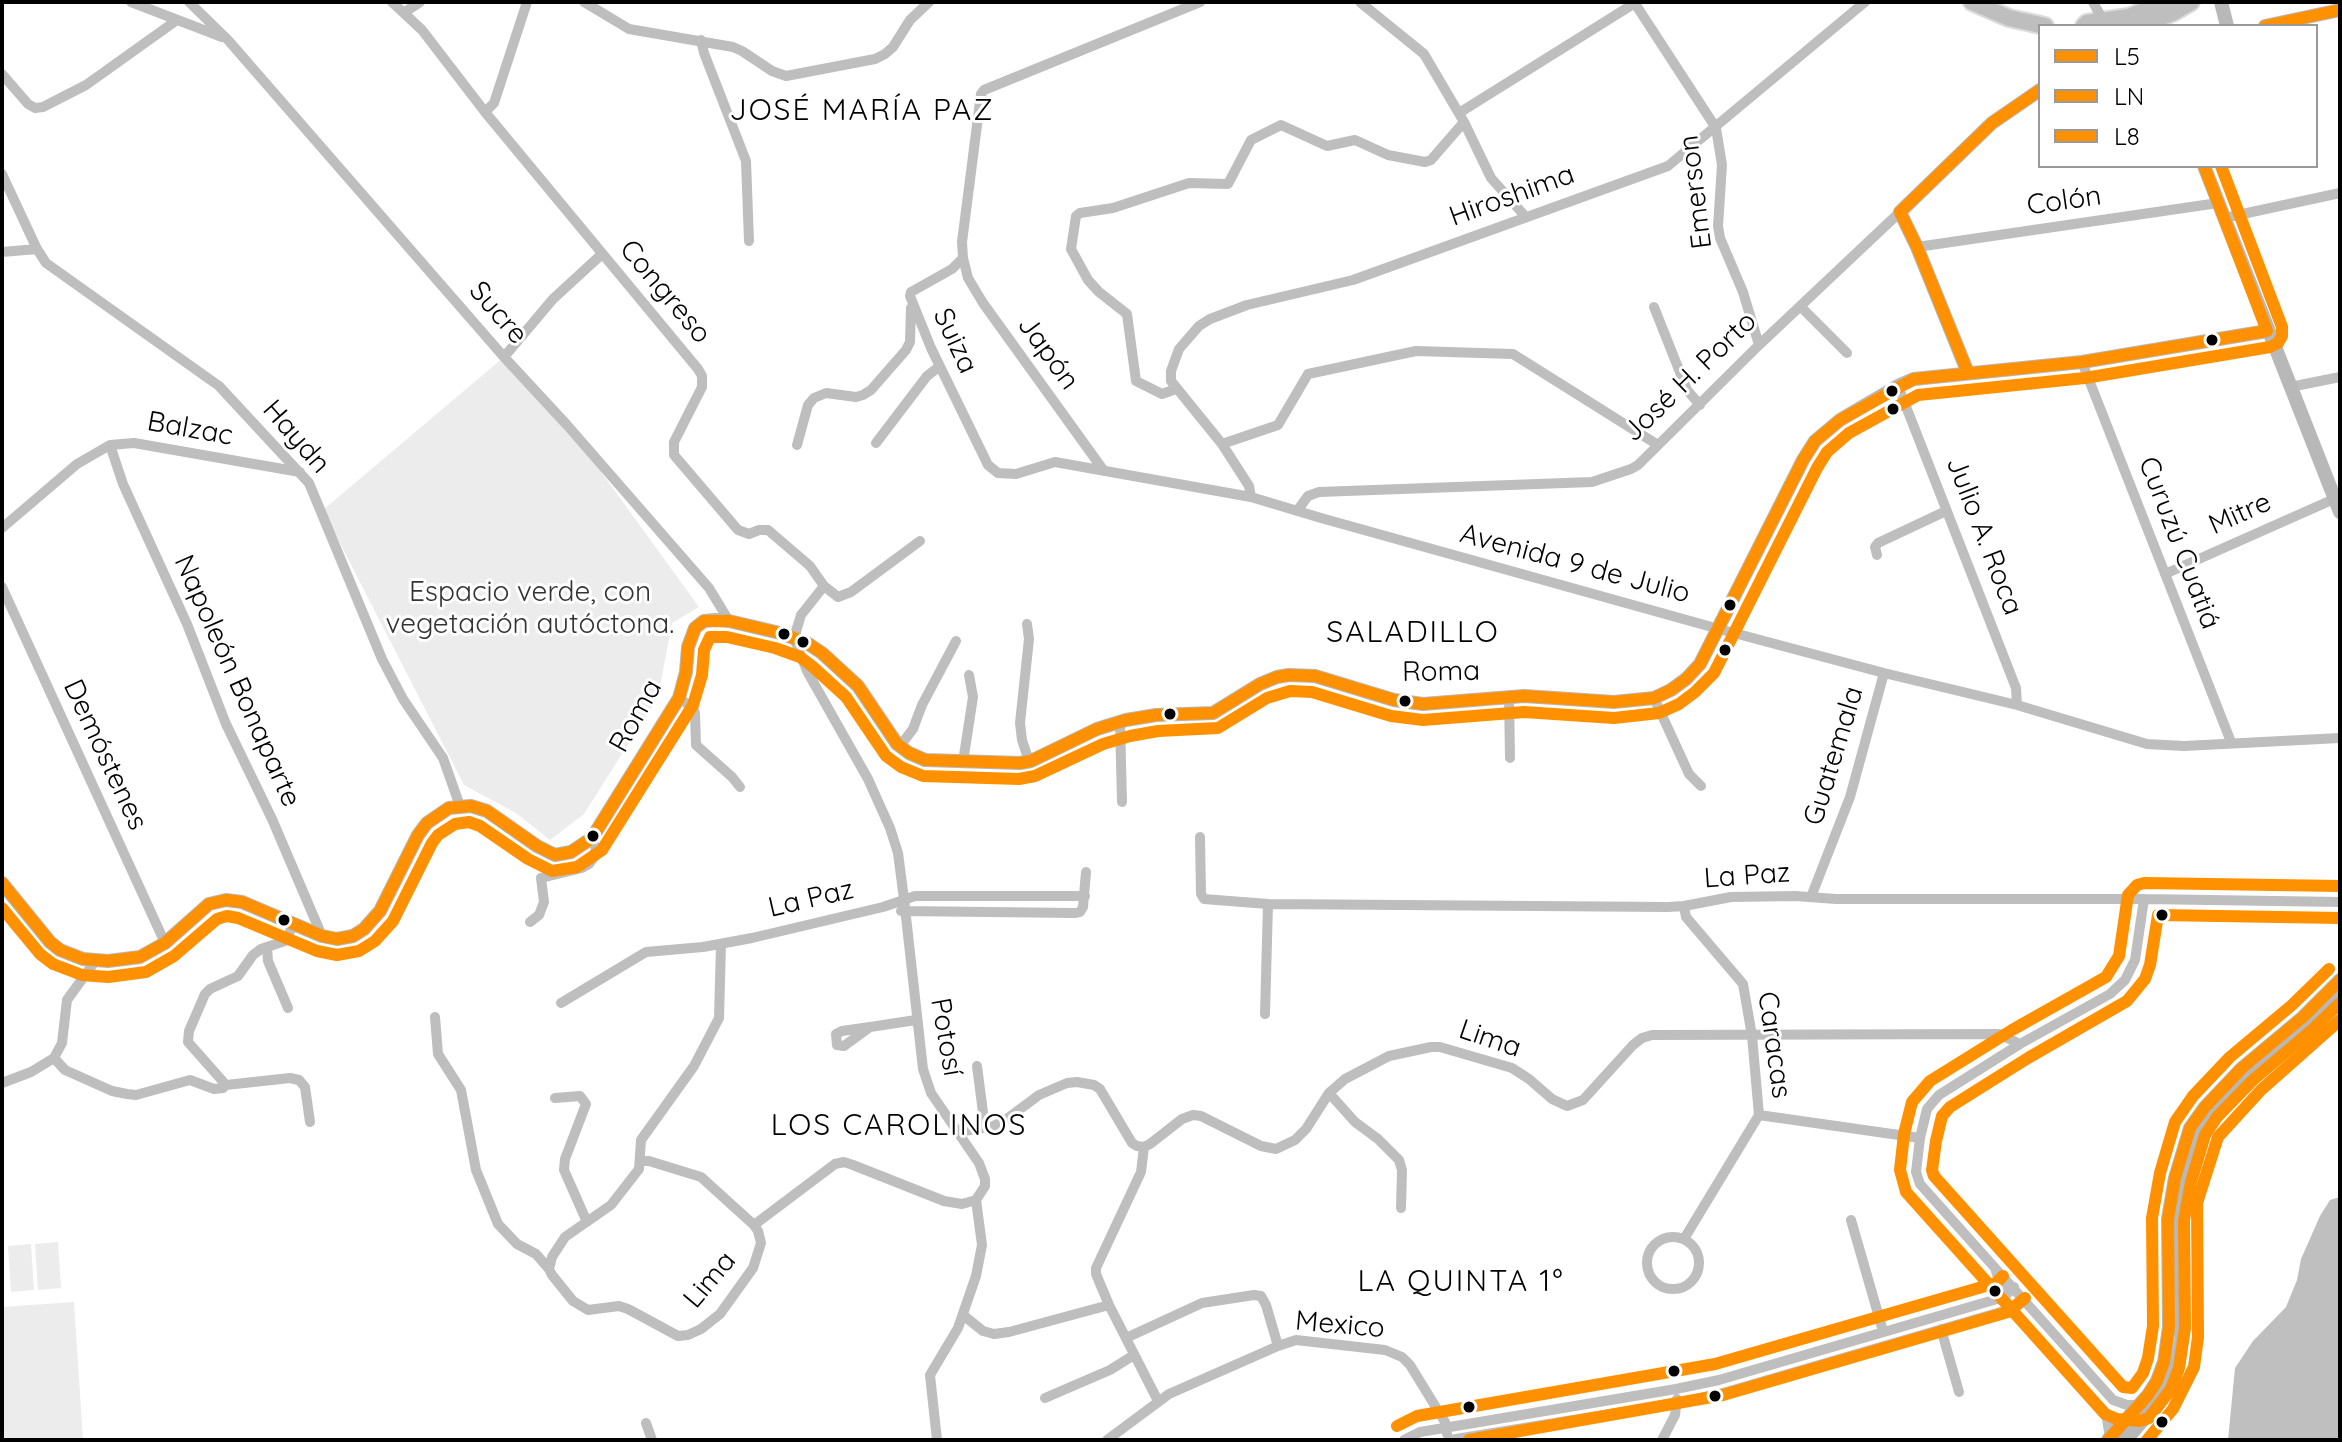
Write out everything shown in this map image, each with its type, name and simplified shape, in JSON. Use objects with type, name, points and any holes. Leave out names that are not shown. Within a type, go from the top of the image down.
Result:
[{"type":"main road","points":[[1972,2],[2009,18],[2038,24]]},
{"type":"main road","points":[[2086,24],[2145,12],[2165,2]]},
{"type":"main road","points":[[2144,24],[2192,2]]},
{"type":"main road","points":[[2181,24],[2192,2]]},
{"type":"main road","points":[[2221,2],[2226,24]]},
{"type":"main road","points":[[2274,24],[2340,10]]},
{"type":"main road","points":[[2144,24],[2165,21],[2169,24]]},
{"type":"main road","name":"José H. Porto","points":[[1900,212],[1992,123],[2038,91]]},
{"type":"main road","points":[[2205,168],[2337,505]]},
{"type":"main road","points":[[1900,212],[1968,373]]},
{"type":"main road","name":"Roma","points":[[900,746],[925,760],[1029,761],[1044,757],[1097,729],[1120,722],[1156,715],[1213,713],[1260,684],[1289,675],[1315,676],[1407,703],[1509,696],[1614,702],[1654,698],[1686,679],[1700,664],[1803,460],[1815,441],[1840,420],[1914,379],[2066,363],[2084,368],[2101,359],[2267,331]]},
{"type":"main road","name":"Roma","points":[[592,838],[679,698],[688,647],[695,628],[704,621],[729,621]]},
{"type":"main road","points":[[729,621],[794,638],[822,653],[858,686],[900,746]]},
{"type":"main road","points":[[2,883],[60,950],[96,960],[124,960],[140,957],[165,943],[197,912],[217,901],[242,902],[322,936],[337,939],[353,936],[380,911],[427,823],[437,814],[460,806],[487,811],[555,855],[571,852],[592,838]]},
{"type":"main road","points":[[2109,1439],[2157,1381],[2168,1347],[2168,1219],[2175,1178],[2196,1116],[2242,1068],[2303,1017],[2340,980]]},
{"type":"main road","points":[[2126,1440],[2159,1401],[2178,1363],[2182,1337],[2181,1200],[2204,1129],[2250,1078],[2340,999]]},
{"type":"street","name":"Sucre","points":[[131,2],[228,40]]},
{"type":"street","name":"Sucre","points":[[189,2],[228,40],[567,425],[709,588],[729,621]]},
{"type":"street","name":"Congreso","points":[[392,2],[422,30],[485,112],[698,369],[702,387],[674,442],[674,455],[738,530],[749,534],[768,530],[810,566],[824,586]]},
{"type":"street","points":[[405,12],[420,2]]},
{"type":"street","points":[[485,112],[494,103],[527,2]]},
{"type":"street","points":[[584,2],[629,29],[701,40],[742,51],[779,75],[796,76],[875,59],[885,54],[910,20],[929,2]]},
{"type":"street","points":[[963,258],[964,227],[984,90],[1200,2]]},
{"type":"street","points":[[1360,2],[1424,54],[1461,117],[1491,178],[1525,216]]},
{"type":"street","name":"Hiroshima","points":[[1176,389],[1171,381],[1171,371],[1179,349],[1199,326],[1210,319],[1261,301],[1353,280],[1668,166],[1865,2]]},
{"type":"street","points":[[2093,2],[2104,22]]},
{"type":"street","points":[[1251,497],[1249,486],[1222,444],[1176,389],[1162,394],[1136,381],[1127,314],[1088,280],[1071,249],[1076,216],[1113,208],[1189,183],[1228,184],[1251,140],[1281,125],[1327,146],[1355,140],[1388,155],[1425,162],[1431,160],[1461,117],[1635,3]]},
{"type":"street","name":"Emerson","points":[[1635,3],[1716,128],[1722,165],[1720,238],[1743,292],[1759,345]]},
{"type":"street","points":[[2,74],[28,104],[35,108],[43,107],[86,85],[177,20]]},
{"type":"street","points":[[701,40],[746,161],[749,241]]},
{"type":"street","name":"Haydn","points":[[2,174],[46,263],[219,386],[302,473],[313,489],[382,659],[403,699],[443,758],[460,806]]},
{"type":"street","points":[[2224,218],[2340,193]]},
{"type":"street","name":"Colón","points":[[1917,247],[2218,203]]},
{"type":"street","name":"José H. Porto","points":[[1297,511],[1308,496],[1319,492],[1592,482],[1638,465],[1900,212]]},
{"type":"street","points":[[2,252],[37,249]]},
{"type":"street","points":[[504,357],[553,299],[602,254]]},
{"type":"street","name":"Suiza","points":[[963,258],[952,269],[911,292],[911,302],[988,465]]},
{"type":"street","name":"Japón","points":[[963,258],[968,278],[983,303],[1104,471]]},
{"type":"street","points":[[797,445],[808,405],[814,398],[826,393],[863,395],[906,350],[910,342],[911,302]]},
{"type":"street","points":[[1654,307],[1687,390],[1700,405]]},
{"type":"street","points":[[1801,307],[1847,353]]},
{"type":"street","points":[[1222,444],[1278,425],[1308,374],[1416,351],[1513,354],[1658,445]]},
{"type":"street","points":[[876,443],[927,376],[940,366]]},
{"type":"street","name":"Curuzú Cuatiá","points":[[2084,368],[2231,742]]},
{"type":"street","points":[[2290,387],[2340,377]]},
{"type":"street","name":"Julio A. Roca","points":[[1898,386],[2016,688],[2017,705]]},
{"type":"street","name":"Balzac","points":[[2,528],[77,464],[110,445],[134,443],[302,473]]},
{"type":"street","name":"Napoleón Bonaparte","points":[[110,445],[123,484],[187,624],[226,724],[272,819],[322,936]]},
{"type":"street","name":"Avenida 9 de Julio","points":[[988,465],[998,473],[1016,474],[1055,462],[1251,497],[1719,629],[2017,705],[2147,744],[2184,746],[2340,738]]},
{"type":"street","name":"Mitre","points":[[2165,574],[2337,505]]},
{"type":"street","points":[[1877,555],[1875,547],[1878,543],[1946,511]]},
{"type":"street","points":[[794,638],[801,615],[824,586],[838,597],[851,592],[920,541]]},
{"type":"street","name":"Demóstenes","points":[[2,587],[165,943]]},
{"type":"street","points":[[1027,624],[1029,639],[1020,723],[1029,761]]},
{"type":"street","name":"Potosí","points":[[794,638],[807,671],[886,816],[898,853],[921,1061],[928,1084],[983,1171],[985,1186],[976,1200],[981,1259],[963,1315],[930,1375],[937,1440]]},
{"type":"street","points":[[900,746],[913,729],[922,705],[956,641]]},
{"type":"street","name":"Guatemala","points":[[1811,897],[1850,797],[1884,673]]},
{"type":"street","points":[[963,762],[973,697],[969,675]]},
{"type":"street","points":[[1509,696],[1510,758]]},
{"type":"street","points":[[679,698],[695,713],[696,745],[740,787]]},
{"type":"street","points":[[1654,698],[1689,774],[1701,786]]},
{"type":"street","points":[[1120,722],[1122,802]]},
{"type":"street","name":"La Paz","points":[[1200,837],[1201,894],[1204,899],[1268,904],[1684,906],[1731,897],[2340,902]]},
{"type":"street","points":[[530,922],[539,915],[544,902],[541,878],[589,864],[596,849],[592,838]]},
{"type":"street","points":[[883,907],[905,912],[1076,913],[1083,907],[1086,872]]},
{"type":"street","name":"La Paz","points":[[561,1003],[646,952],[721,944],[883,907],[915,896],[1085,896]]},
{"type":"street","points":[[2140,1405],[2113,1400],[1920,1184],[1916,1172],[1920,1138],[1927,1109],[1932,1102],[2020,1044],[2110,994],[2125,980],[2135,960],[2144,899]]},
{"type":"street","points":[[1265,1014],[1268,904]]},
{"type":"street","name":"Caracas","points":[[1684,906],[1686,917],[1743,984],[1752,1036],[1759,1115],[1684,1239]]},
{"type":"street","points":[[226,1085],[188,1042],[189,1031],[205,994],[238,976],[253,955],[285,941],[293,926]]},
{"type":"street","points":[[435,1017],[438,1054],[461,1090],[476,1170],[498,1224],[517,1244],[536,1254],[549,1269],[558,1245],[565,1237],[611,1205],[634,1178],[641,1161],[641,1140],[694,1066],[719,1018],[721,944]]},
{"type":"street","points":[[267,947],[268,961],[288,1008]]},
{"type":"street","points":[[2,1083],[31,1072],[54,1058],[62,1043],[67,1000],[96,960]]},
{"type":"street","points":[[870,1027],[916,1020]]},
{"type":"street","name":"Lima","points":[[1144,1147],[1182,1119],[1193,1115],[1269,1149],[1285,1146],[1306,1129],[1329,1093],[1345,1079],[1380,1060],[1431,1047],[1512,1068],[1552,1099],[1567,1106],[1583,1100],[1622,1055],[1642,1038],[1652,1035],[1999,1034],[2020,1044]]},
{"type":"street","points":[[54,1058],[65,1070],[112,1091],[136,1095],[190,1080],[219,1090],[226,1085],[290,1078],[299,1080],[305,1087],[310,1122]]},
{"type":"street","points":[[977,1066],[985,1128]]},
{"type":"street","points":[[958,1132],[1004,1121],[1051,1089],[1067,1083],[1086,1083],[1100,1089],[1132,1143],[1144,1147],[1141,1172],[1096,1268],[1098,1281],[1109,1305],[1158,1401]]},
{"type":"street","points":[[1329,1093],[1355,1122],[1399,1160],[1402,1170],[1401,1208]]},
{"type":"street","points":[[555,1098],[580,1096],[586,1104],[565,1159],[564,1170],[587,1222]]},
{"type":"street","points":[[1759,1115],[1920,1138]]},
{"type":"street","points":[[641,1161],[701,1177],[754,1225]]},
{"type":"street","name":"Lima","points":[[549,1269],[580,1307],[588,1310],[619,1306],[670,1333],[688,1335],[720,1314],[753,1268],[761,1243],[754,1225],[828,1167],[844,1162],[944,1201],[962,1204],[976,1200]]},
{"type":"street","points":[[1851,1220],[1883,1331]]},
{"type":"street","points":[[1667,1237],[1684,1239],[1697,1251],[1699,1269],[1689,1284],[1673,1290],[1656,1284],[1647,1270],[1648,1253],[1653,1245],[1667,1237]]},
{"type":"street","points":[[1996,1269],[2011,1309],[2103,1408],[2108,1419],[2109,1439]]},
{"type":"street","points":[[1404,1440],[1420,1432],[1719,1380],[2004,1297],[2014,1287]]},
{"type":"street","points":[[1126,1338],[1202,1303],[1254,1295],[1261,1296],[1266,1305],[1278,1346]]},
{"type":"street","points":[[1449,1440],[1723,1393],[2011,1309],[2025,1301]]},
{"type":"street","points":[[963,1315],[983,1331],[994,1334],[1109,1305]]},
{"type":"street","points":[[1941,1329],[1959,1392]]},
{"type":"street","name":"Mexico","points":[[1107,1440],[1169,1394],[1288,1341],[1311,1340],[1394,1352],[1410,1365],[1447,1428],[1449,1440]]},
{"type":"street","points":[[1045,1398],[1110,1370],[1134,1355]]},
{"type":"street","points":[[1662,1440],[1675,1415],[1678,1403],[1676,1389]]},
{"type":"street","points":[[646,1423],[652,1440]]},
{"type":"green space","name":"Espacio verde, con vegetación autóctona.","points":[[504,357],[567,425],[699,607],[672,623],[658,697],[584,814],[550,840],[516,813],[464,785],[323,510]]},
{"type":"green space","points":[[58,1242],[61,1288],[38,1290],[35,1244]]},
{"type":"green space","points":[[31,1244],[34,1290],[11,1292],[8,1246]]},
{"type":"green space","points":[[74,1302],[83,1440],[2,1440],[2,1307]]},
{"type":"shaded area","points":[[2340,1197],[2339,1440],[2228,1440],[2235,1368],[2253,1341],[2286,1307],[2297,1280],[2301,1259],[2320,1216],[2330,1200]]},
{"type":"transit line","name":"L5","points":[[2274,24],[2340,10]]},
{"type":"transit line","name":"L5","points":[[1968,373],[1900,212],[1992,123],[2038,91]]},
{"type":"transit line","name":"L5","points":[[2,883],[50,942],[60,950],[83,959],[108,961],[140,957],[165,943],[209,904],[226,900],[242,902],[322,936],[337,939],[353,936],[380,911],[418,835],[427,823],[449,808],[471,806],[487,811],[555,855],[571,852],[592,838],[679,698],[688,647],[695,628],[704,621],[729,621],[807,643],[858,686],[897,744],[925,760],[1031,761],[1097,729],[1126,720],[1156,715],[1213,713],[1260,684],[1289,675],[1315,676],[1394,700],[1423,704],[1524,696],[1614,702],[1654,698],[1686,679],[1700,664],[1803,460],[1815,441],[1840,420],[1914,379],[2082,362],[2267,331],[2205,168]]},
{"type":"transit line","name":"LN","points":[[2,908],[40,954],[53,964],[82,975],[108,977],[146,972],[174,956],[217,919],[227,916],[317,951],[337,955],[359,951],[375,941],[393,921],[432,843],[455,824],[469,822],[480,826],[528,859],[552,871],[577,867],[602,850],[693,705],[702,675],[704,650],[710,637],[727,637],[800,657],[846,697],[886,756],[901,767],[923,776],[1019,779],[1035,776],[1103,744],[1130,736],[1158,731],[1218,728],[1267,698],[1290,691],[1312,692],[1391,716],[1423,720],[1524,712],[1614,718],[1659,713],[1679,704],[1714,673],[1817,468],[1827,452],[1849,433],[1918,395],[2085,378],[2270,347],[2278,343],[2282,327],[2222,168]]},
{"type":"transit line","name":"L8","points":[[2340,886],[2137,885],[2128,895],[2119,956],[2106,977],[1930,1081],[1912,1102],[1900,1170],[1906,1192],[2105,1414],[2117,1419],[2140,1421],[2149,1418],[2171,1389],[2179,1368],[2185,1328],[2184,1220],[2205,1135],[2217,1117],[2253,1080],[2340,1003]]},
{"type":"transit line","points":[[2329,969],[2230,1057],[2193,1096],[2175,1122],[2160,1173],[2152,1218],[2153,1326],[2148,1358],[2143,1373],[2132,1388],[2123,1387],[1934,1176],[1932,1170],[1942,1116],[1950,1107],[2028,1058],[2127,1001],[2145,979],[2158,915],[2340,918]]},
{"type":"transit line","name":"L5","points":[[2108,1440],[2148,1395],[2164,1362],[2169,1327],[2168,1219],[2175,1178],[2190,1128],[2205,1107],[2242,1068],[2303,1017],[2340,980]]},
{"type":"transit line","name":"LN","points":[[2147,1440],[2173,1409],[2194,1367],[2198,1337],[2197,1203],[2218,1137],[2261,1090],[2340,1020]]},
{"type":"transit line","points":[[1397,1426],[1417,1416],[1715,1364],[1996,1283],[2003,1276]]},
{"type":"transit line","name":"L8","points":[[1469,1440],[1723,1395],[2008,1312],[2025,1298]]},
{"type":"district","name":"JOSÉ MARÍA PAZ","points":[[862,111]]},
{"type":"district","name":"SALADILLO","points":[[1413,633]]},
{"type":"district","name":"LOS CAROLINOS","points":[[899,1126]]},
{"type":"district","name":"LA QUINTA 1°","points":[[1461,1282]]}]
